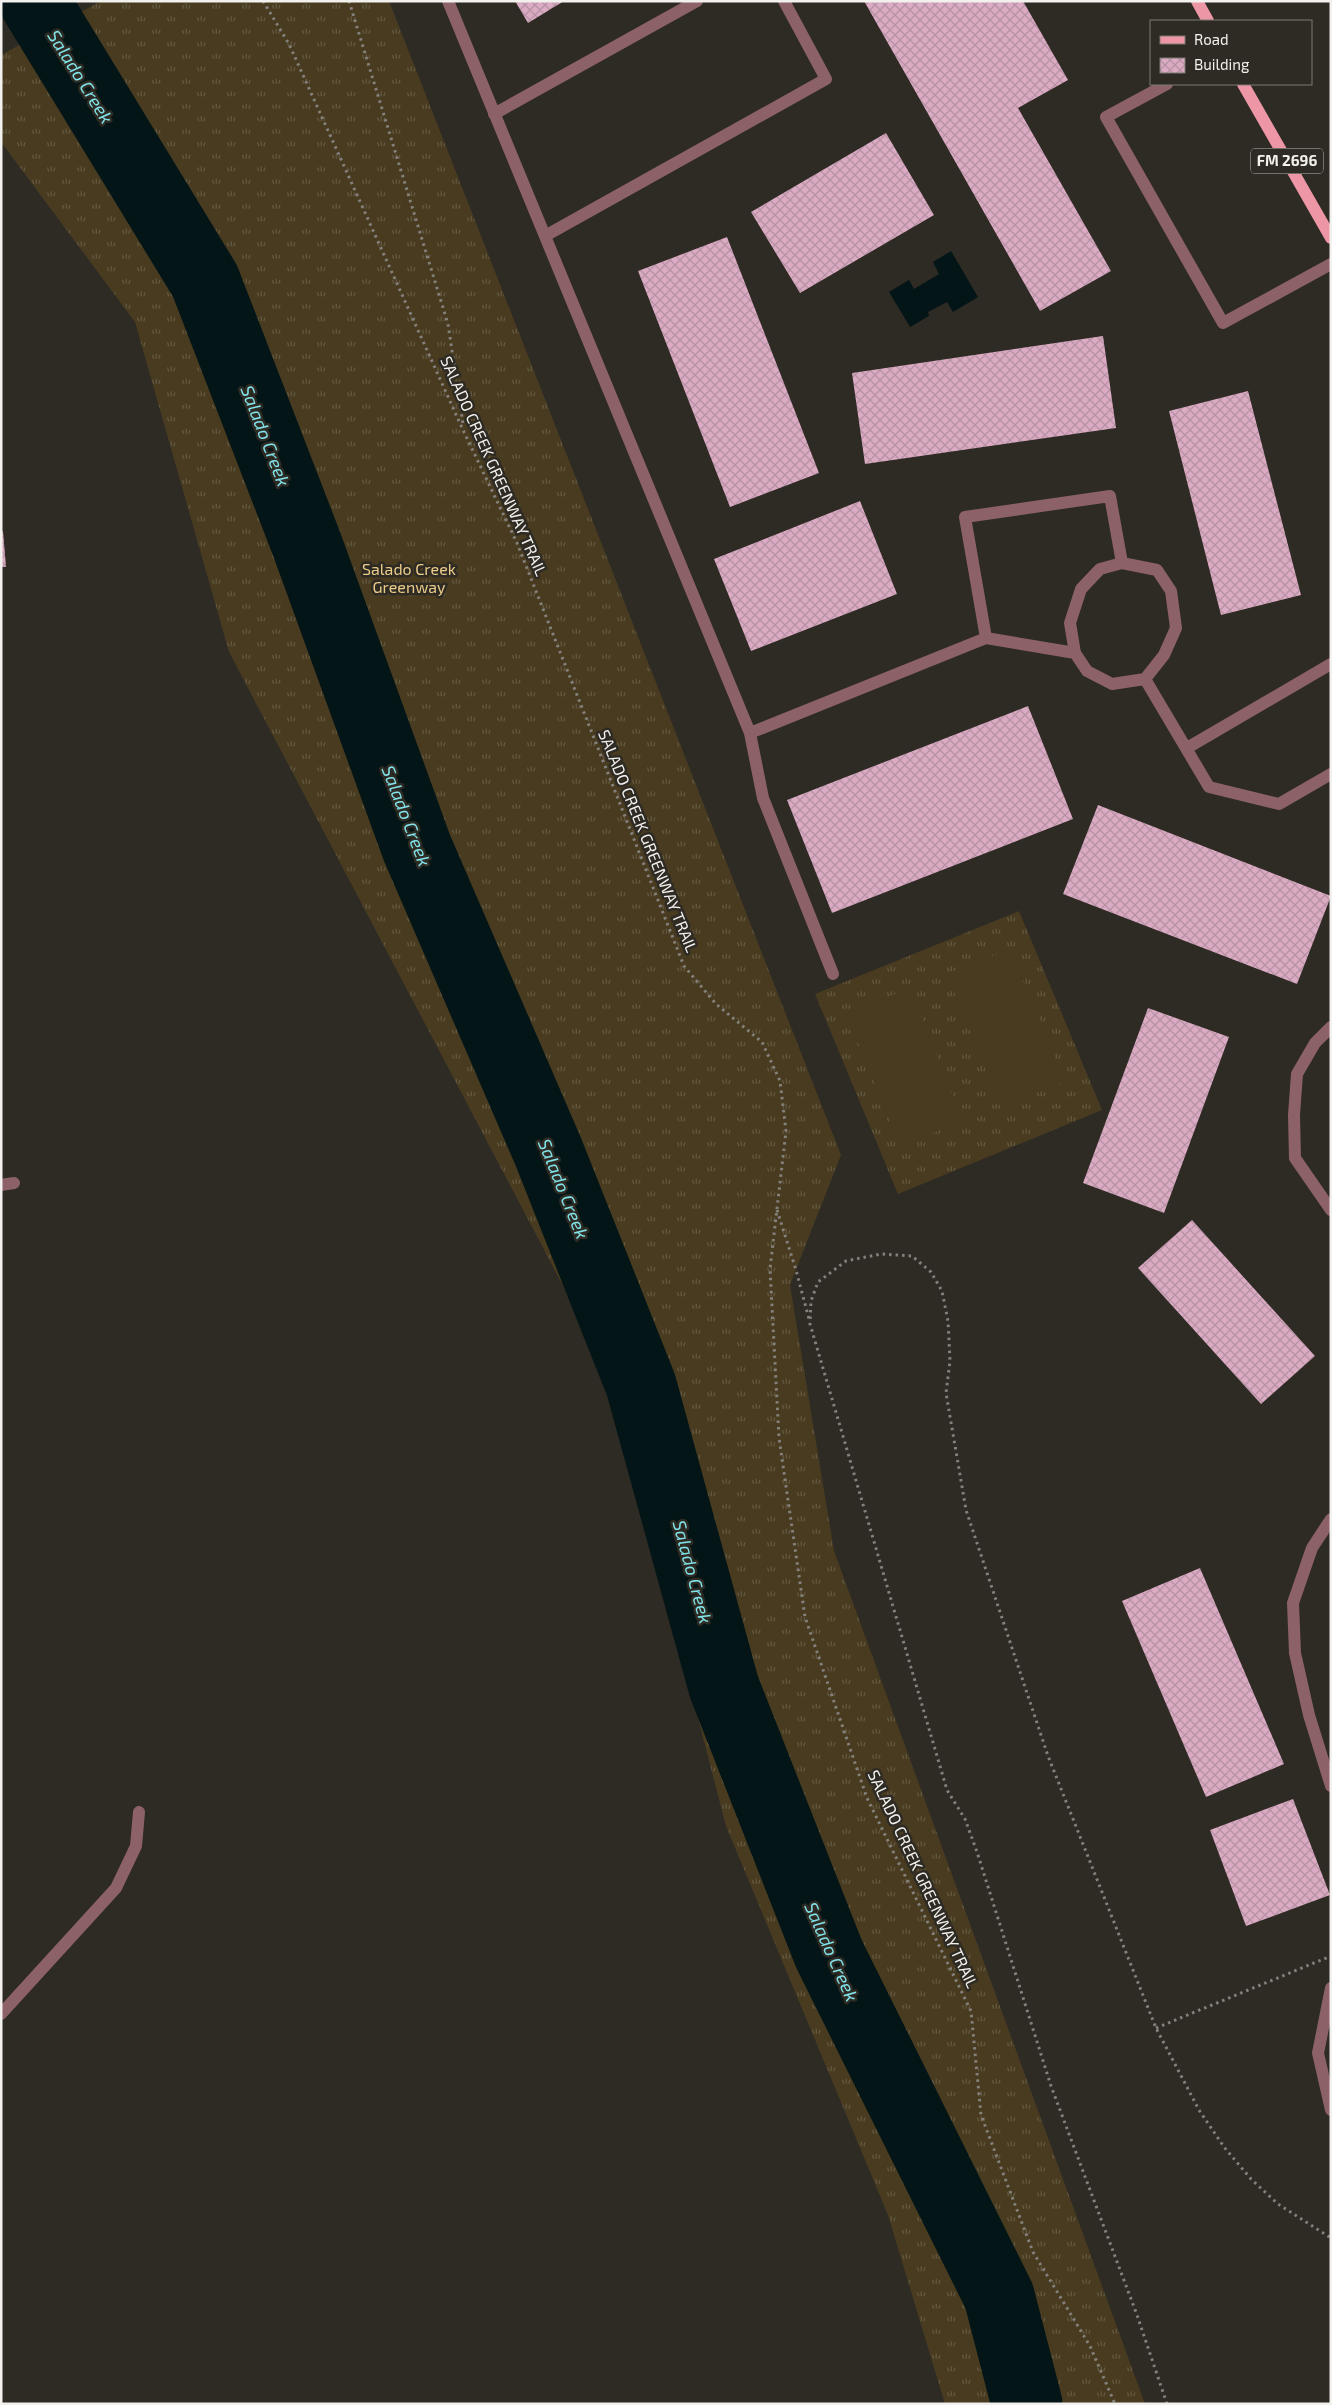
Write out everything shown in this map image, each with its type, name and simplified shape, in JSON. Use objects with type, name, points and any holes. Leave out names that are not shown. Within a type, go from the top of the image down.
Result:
[{"type":"main road","points":[[1197,1],[1207,20]]},
{"type":"main road","name":"FM 2696","points":[[1244,85],[1331,238]]},
{"type":"street","points":[[448,1],[750,732],[762,798],[833,974]]},
{"type":"street","points":[[494,114],[698,1]]},
{"type":"street","points":[[545,236],[826,79],[784,1]]},
{"type":"street","points":[[1165,85],[1106,117],[1223,323],[1331,264]]},
{"type":"street","points":[[986,638],[965,517],[1110,496],[1122,563]]},
{"type":"street","points":[[1122,563],[1156,570],[1171,591],[1176,628],[1164,655],[1145,679],[1112,684],[1087,671],[1075,653],[1070,623],[1081,589],[1100,570],[1122,563]]},
{"type":"street","points":[[750,732],[986,638],[1075,653]]},
{"type":"street","points":[[1187,748],[1331,664]]},
{"type":"street","points":[[1145,679],[1209,787],[1279,804],[1331,774]]},
{"type":"street","points":[[1331,1027],[1315,1043],[1297,1074],[1294,1115],[1295,1158],[1331,1210]]},
{"type":"street","points":[[1331,1519],[1312,1548],[1293,1603],[1295,1653],[1309,1715],[1331,1786]]},
{"type":"street","points":[[1,2014],[116,1888],[136,1846],[139,1812]]},
{"type":"street","points":[[1331,1988],[1318,2053],[1328,2107],[1331,2110]]},
{"type":"path","name":"SALADO CREEK GREENWAY TRAIL","points":[[263,1],[289,44],[463,430],[518,543],[684,966],[716,1004],[762,1042],[780,1081],[786,1131],[770,1269],[778,1438],[805,1617],[867,1798],[971,2011],[981,2115],[1033,2252],[1090,2346],[1115,2404]]},
{"type":"path","points":[[349,1],[448,324],[463,430]]},
{"type":"path","points":[[776,1207],[948,1790],[965,1819],[977,1852],[1050,2086],[1137,2314],[1167,2404]]},
{"type":"path","points":[[810,1324],[811,1301],[818,1282],[846,1262],[881,1254],[912,1256],[930,1272],[942,1291],[948,1321],[950,1361],[946,1393],[966,1510],[1048,1756],[1156,2028],[1199,2110],[1224,2147],[1251,2179],[1278,2204],[1331,2238]]},
{"type":"path","points":[[1156,2028],[1331,1956]]},
{"type":"green space","name":"Salado Creek Greenway","points":[[101,1],[389,1],[841,1155],[790,1285],[834,1551],[1145,2404],[945,2404],[888,2215],[726,1826],[608,1371],[229,652],[135,322],[1,142],[1,55]]},
{"type":"green space","points":[[1019,911],[1102,1110],[898,1194],[815,994]]},
{"type":"green space","points":[[1010,949],[1064,1081],[1001,1107],[947,974]]},
{"type":"green space","points":[[910,988],[963,1121],[900,1146],[846,1014]]},
{"type":"shaded area","points":[[951,251],[978,297],[953,312],[947,302],[928,312],[929,316],[910,327],[889,292],[909,280],[914,289],[939,274],[933,262]]},
{"type":"building","points":[[515,1],[564,1],[528,23]]},
{"type":"building","points":[[864,1],[1023,1],[1068,80],[1018,108],[1111,271],[1040,311]]},
{"type":"building","points":[[886,133],[934,215],[800,293],[751,212]]},
{"type":"building","points":[[727,237],[819,473],[730,507],[638,271]]},
{"type":"building","points":[[1103,336],[1116,428],[865,464],[852,373]]},
{"type":"building","points":[[1248,391],[1301,595],[1221,615],[1169,411]]},
{"type":"building","points":[[860,501],[897,594],[751,651],[714,559]]},
{"type":"building","points":[[3,531],[6,567],[1,567],[1,532]]},
{"type":"building","points":[[1028,706],[1073,819],[832,913],[787,800]]},
{"type":"building","points":[[1098,805],[1331,896],[1297,984],[1063,894]]},
{"type":"building","points":[[1148,1008],[1229,1037],[1164,1213],[1083,1183]]},
{"type":"building","points":[[1192,1220],[1315,1356],[1261,1404],[1138,1268]]},
{"type":"building","points":[[1200,1568],[1284,1764],[1206,1797],[1122,1601]]},
{"type":"building","points":[[1293,1799],[1330,1895],[1246,1926],[1210,1830]]},
{"type":"waterway","name":"Salado Creek","points":[[34,1],[205,281],[307,545],[417,848],[548,1151],[641,1385],[724,1687],[829,1954],[999,2296],[1027,2404]]}]
